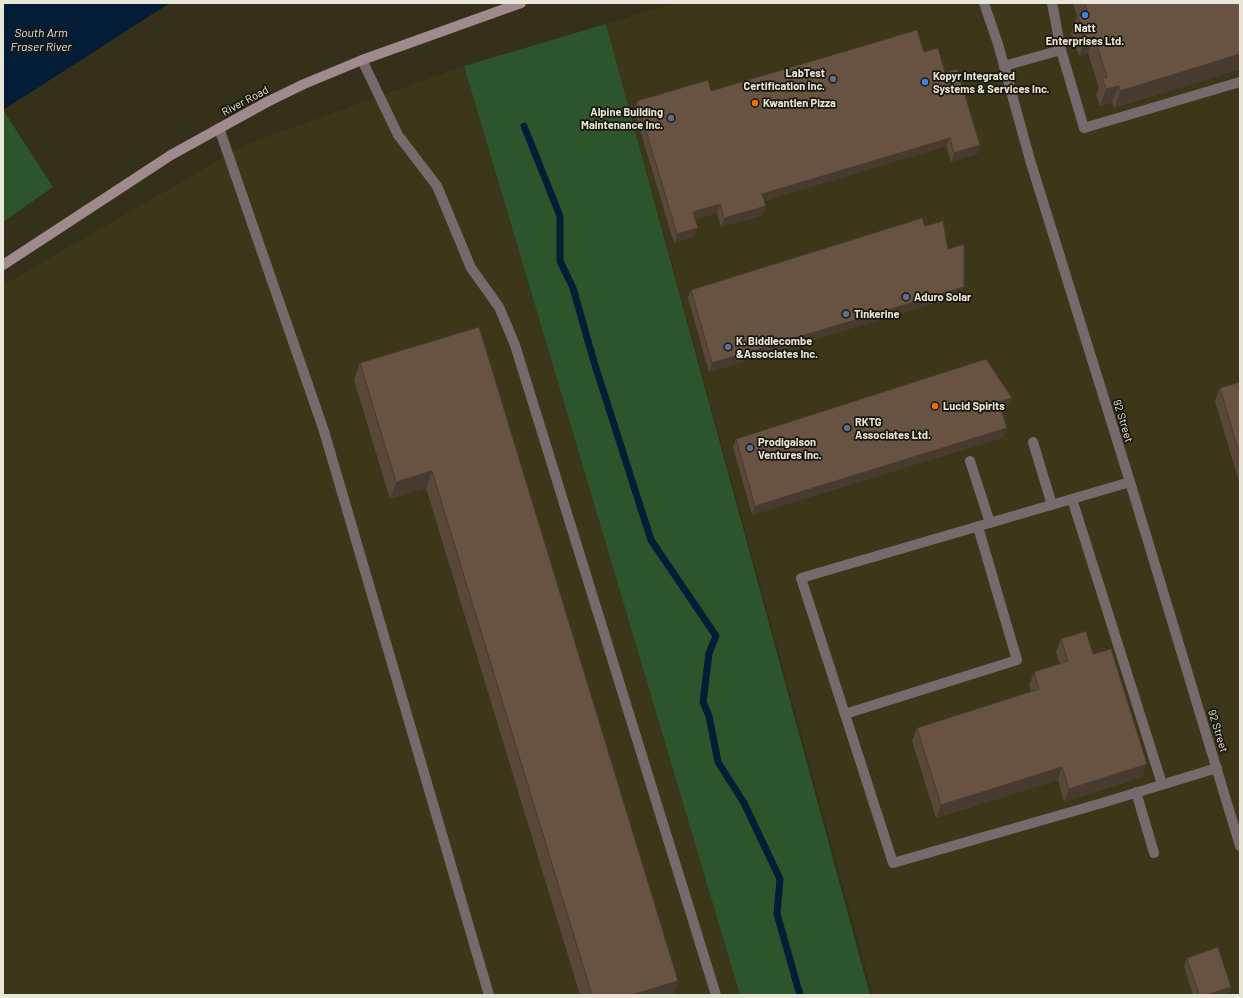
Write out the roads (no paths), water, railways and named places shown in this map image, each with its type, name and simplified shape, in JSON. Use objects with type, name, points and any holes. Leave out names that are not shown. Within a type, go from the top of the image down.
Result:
[{"type":"main road","name":"River Road","points":[[3,265],[171,155],[219,128],[304,84],[362,60],[521,3]]},
{"type":"street","name":"92 Street","points":[[984,3],[1004,66],[1030,160],[1130,482],[1240,846]]},
{"type":"street","points":[[1052,3],[1061,50],[1084,128],[1240,82]]},
{"type":"street","points":[[1004,66],[1061,50]]},
{"type":"street","points":[[362,60],[398,135],[437,186],[471,268],[499,307],[515,345],[716,995]]},
{"type":"street","points":[[219,128],[324,431],[489,995]]},
{"type":"street","points":[[1033,442],[1052,505]]},
{"type":"street","points":[[970,461],[990,523]]},
{"type":"street","points":[[1130,482],[801,578],[893,864],[1217,768]]},
{"type":"street","points":[[1072,499],[1162,784]]},
{"type":"street","points":[[845,714],[1017,660],[978,526]]},
{"type":"street","points":[[1136,792],[1154,853]]},
{"type":"water","name":"South Arm Fraser River","points":[[3,3],[170,3],[3,110]]},
{"type":"waterway","points":[[524,126],[560,216],[560,261],[573,288],[594,362],[651,540],[716,636],[709,653],[703,702],[709,716],[718,762],[744,803],[780,879],[777,914],[800,995]]},
{"type":"place","name":"Natt Enterprises Ltd.","points":[[1085,15]]},
{"type":"place","name":"LabTest Certification Inc.","points":[[833,79]]},
{"type":"place","name":"Kopyr Integrated Systems & Services Inc.","points":[[925,82]]},
{"type":"place","name":"Kwantlen Pizza","points":[[755,103]]},
{"type":"place","name":"Alpine Building Maintenance Inc.","points":[[671,118]]},
{"type":"place","name":"Aduro Solar","points":[[906,297]]},
{"type":"place","name":"Tinkerine","points":[[846,314]]},
{"type":"place","name":"K. Biddlecombe &Associates Inc.","points":[[728,347]]},
{"type":"place","name":"Lucid Spirits","points":[[935,406]]},
{"type":"place","name":"RKTG Associates Ltd.","points":[[847,428]]},
{"type":"place","name":"Prodigalson Ventures Inc.","points":[[750,448]]}]
